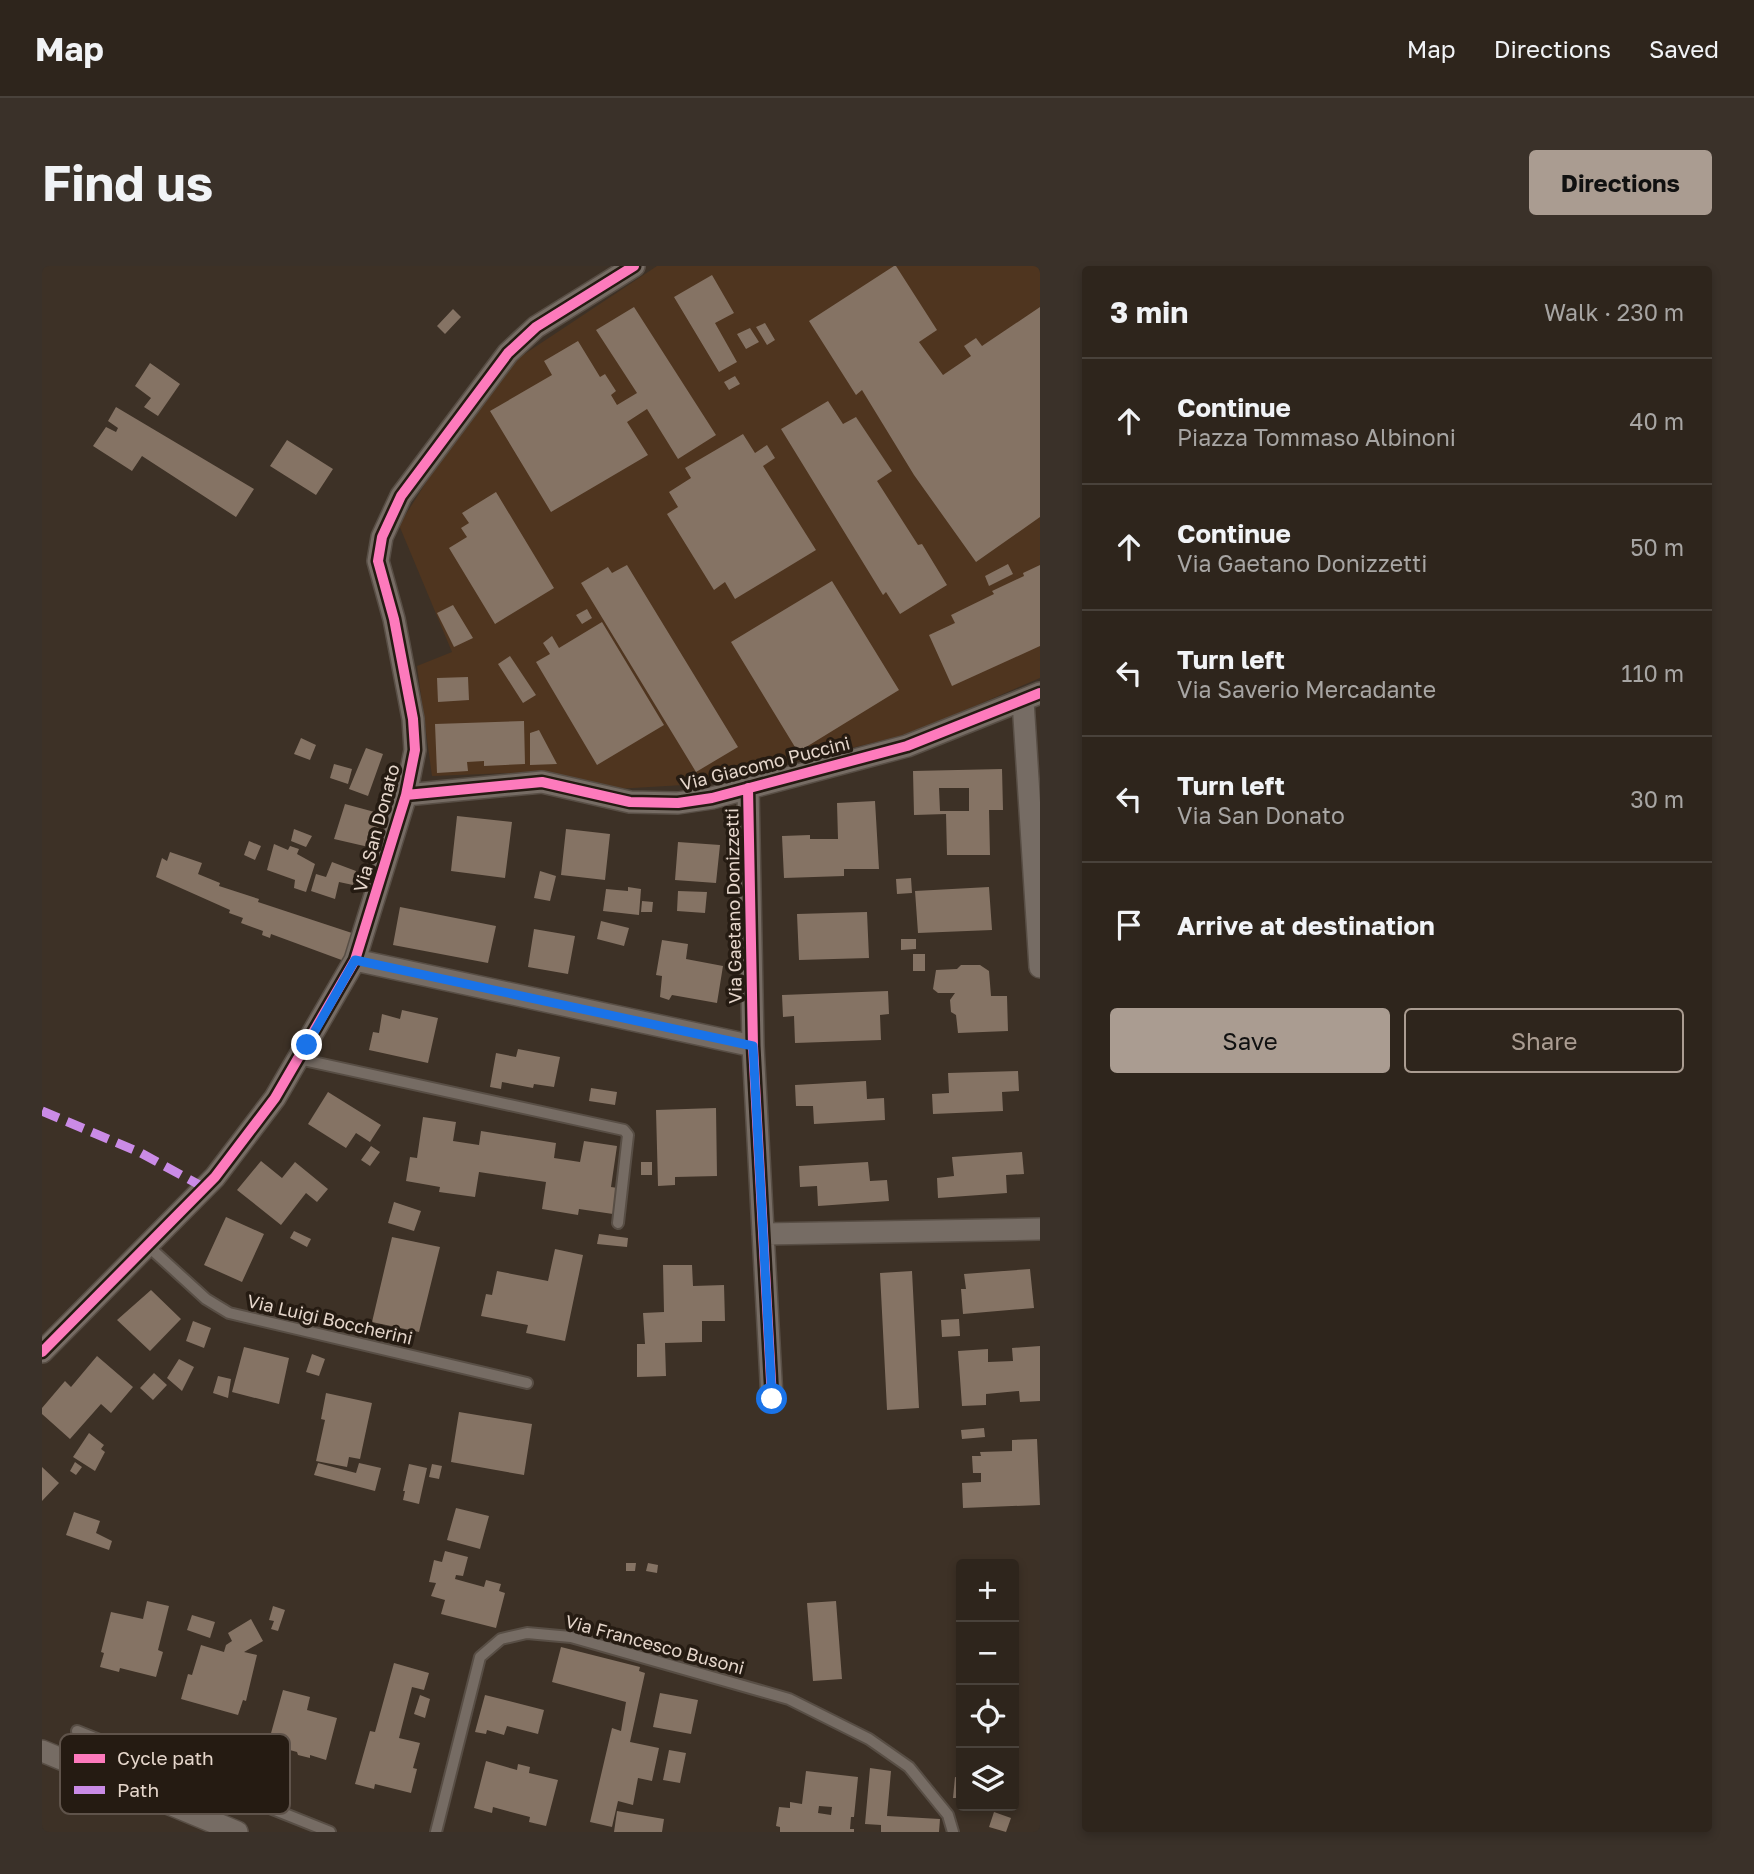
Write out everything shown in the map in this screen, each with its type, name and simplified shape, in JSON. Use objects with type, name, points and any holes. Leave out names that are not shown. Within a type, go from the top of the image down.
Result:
[{"type":"street","name":"Via San Donato","points":[[42,1352],[215,1177],[275,1098],[355,960],[406,795],[415,750],[414,719],[394,618],[378,561],[382,537],[401,496],[508,353],[536,327],[634,266]]},
{"type":"street","name":"Via Giacomo Puccini","points":[[406,795],[542,782],[630,802],[678,803],[712,798],[907,746],[1031,697]]},
{"type":"street","points":[[1031,697],[1040,967]]},
{"type":"street","name":"Via Gaetano Donizzetti","points":[[748,788],[753,1046],[772,1399]]},
{"type":"street","points":[[355,960],[753,1046]]},
{"type":"street","points":[[763,1234],[1040,1229]]},
{"type":"street","points":[[42,1751],[60,1758]]},
{"type":"street","points":[[194,1814],[237,1832]]},
{"type":"lane","points":[[299,1059],[624,1130],[628,1135],[618,1223]]},
{"type":"lane","name":"Via Luigi Boccherini","points":[[148,1245],[206,1299],[229,1313],[527,1383]]},
{"type":"lane","name":"Via Francesco Busoni","points":[[436,1832],[480,1657],[501,1639],[527,1633],[571,1637],[789,1699],[869,1739],[909,1767],[948,1815],[953,1832]]},
{"type":"lane","points":[[78,1731],[85,1734]]},
{"type":"lane","points":[[285,1814],[330,1832]]},
{"type":"shaded area","points":[[657,266],[1040,266],[1040,678],[910,734],[701,784],[616,789],[510,773],[432,776],[417,666],[452,652],[399,525],[453,440],[514,361]]},
{"type":"building","points":[[894,266],[937,330],[919,342],[943,375],[971,356],[964,346],[976,338],[982,346],[1040,307],[1040,517],[976,562],[914,475],[862,390],[856,395],[809,321]]},
{"type":"building","points":[[712,275],[734,313],[715,323],[737,362],[719,372],[674,297]]},
{"type":"building","points":[[634,307],[716,435],[678,459],[647,409],[627,422],[648,455],[551,512],[490,411],[552,375],[544,361],[578,341],[600,377],[605,374],[616,391],[611,395],[617,405],[637,393],[596,330]]},
{"type":"building","points":[[453,309],[461,317],[445,334],[437,326]]},
{"type":"building","points":[[765,323],[775,340],[767,345],[756,327]]},
{"type":"building","points":[[750,328],[759,342],[746,349],[737,334]]},
{"type":"building","points":[[150,363],[180,384],[158,416],[144,407],[151,398],[135,386]]},
{"type":"building","points":[[735,376],[740,384],[729,390],[724,382]]},
{"type":"building","points":[[828,401],[843,424],[856,417],[892,471],[877,481],[918,545],[922,544],[947,585],[900,614],[886,592],[883,595],[781,429]]},
{"type":"building","points":[[116,407],[254,489],[236,517],[142,456],[132,471],[93,446],[106,427],[116,432],[118,428],[108,421]]},
{"type":"building","points":[[743,434],[755,453],[767,445],[775,458],[763,466],[816,550],[735,599],[725,582],[714,590],[667,514],[678,507],[669,492],[691,478],[685,468]]},
{"type":"building","points":[[287,440],[333,469],[316,495],[270,466]]},
{"type":"building","points":[[496,492],[554,588],[495,624],[449,548],[467,537],[461,528],[469,523],[462,513]]},
{"type":"building","points":[[1008,564],[1013,574],[989,586],[985,576]]},
{"type":"building","points":[[627,565],[738,747],[696,772],[581,583],[608,567],[612,573]]},
{"type":"building","points":[[1040,565],[1040,646],[952,686],[929,635],[955,623],[951,615],[994,594],[992,591]]},
{"type":"building","points":[[832,581],[899,690],[798,752],[731,642]]},
{"type":"building","points":[[453,605],[473,638],[454,647],[437,613]]},
{"type":"building","points":[[587,609],[592,618],[582,624],[576,615]]},
{"type":"building","points":[[602,622],[664,725],[597,765],[536,662],[550,654],[543,643],[552,636],[559,648]]},
{"type":"building","points":[[510,656],[536,695],[523,703],[498,664]]},
{"type":"building","points":[[468,677],[469,700],[438,702],[437,678]]},
{"type":"building","points":[[524,721],[525,764],[484,766],[484,761],[467,762],[468,771],[437,773],[435,724]]},
{"type":"building","points":[[539,730],[557,764],[530,765],[530,733]]},
{"type":"building","points":[[301,738],[316,745],[310,760],[294,754]]},
{"type":"building","points":[[366,748],[383,754],[368,796],[349,789]]},
{"type":"building","points":[[334,764],[352,769],[348,784],[330,778]]},
{"type":"building","points":[[1002,769],[1003,810],[989,810],[990,855],[947,855],[946,814],[914,815],[913,771]],"holes":[[[939,788],[969,788],[969,811],[940,811]]]},
{"type":"building","points":[[875,801],[879,869],[844,869],[844,876],[784,878],[782,836],[810,835],[810,839],[838,839],[837,803]]},
{"type":"building","points":[[345,804],[382,814],[373,848],[334,839]]},
{"type":"building","points":[[457,816],[512,822],[505,878],[451,871]]},
{"type":"building","points":[[294,829],[312,836],[306,847],[291,841]]},
{"type":"building","points":[[566,829],[610,834],[605,880],[561,875]]},
{"type":"building","points":[[249,841],[261,846],[255,860],[244,855]]},
{"type":"building","points":[[678,842],[720,845],[716,883],[675,880]]},
{"type":"building","points":[[274,844],[288,850],[290,846],[299,849],[297,854],[315,864],[306,892],[294,888],[295,880],[267,870]]},
{"type":"building","points":[[170,852],[202,863],[198,874],[220,883],[219,886],[259,899],[258,902],[355,934],[347,962],[271,934],[270,938],[262,935],[263,931],[241,923],[243,918],[229,913],[230,910],[156,877],[162,858],[167,861]]},
{"type":"building","points":[[332,862],[356,871],[353,885],[339,882],[335,899],[311,891],[316,874],[326,877]]},
{"type":"building","points":[[540,871],[556,876],[550,901],[534,898]]},
{"type":"building","points":[[911,878],[912,893],[897,894],[896,879]]},
{"type":"building","points":[[628,887],[641,889],[639,915],[603,911],[606,889],[628,891]]},
{"type":"building","points":[[989,887],[992,930],[918,933],[915,891]]},
{"type":"building","points":[[678,891],[707,892],[705,913],[677,911]]},
{"type":"building","points":[[642,901],[653,902],[652,912],[641,912]]},
{"type":"building","points":[[400,907],[496,926],[488,963],[393,945]]},
{"type":"building","points":[[867,912],[869,958],[799,960],[797,914]]},
{"type":"building","points":[[601,921],[629,928],[624,946],[597,939]]},
{"type":"building","points":[[534,929],[575,936],[568,974],[528,967]]},
{"type":"building","points":[[901,939],[916,939],[916,949],[901,950]]},
{"type":"building","points":[[662,940],[688,944],[686,959],[723,966],[717,1003],[672,995],[669,1000],[660,997],[662,976],[656,975]]},
{"type":"building","points":[[913,954],[925,954],[925,971],[913,971]]},
{"type":"building","points":[[961,965],[980,965],[989,971],[991,996],[1007,996],[1008,1031],[958,1033],[956,1015],[951,1012],[950,1000],[955,993],[938,993],[933,989],[936,970],[957,969]]},
{"type":"building","points":[[888,991],[889,1014],[880,1015],[881,1040],[795,1043],[794,1016],[783,1017],[782,995]]},
{"type":"building","points":[[402,1010],[438,1018],[428,1063],[369,1050],[373,1032],[379,1033],[382,1014],[400,1019]]},
{"type":"building","points":[[518,1049],[560,1057],[554,1087],[534,1084],[533,1088],[502,1082],[501,1089],[490,1087],[496,1053],[516,1057]]},
{"type":"building","points":[[1018,1071],[1019,1091],[1002,1092],[1003,1111],[933,1114],[932,1094],[949,1093],[948,1073]]},
{"type":"building","points":[[866,1081],[867,1099],[884,1098],[885,1120],[814,1124],[813,1106],[796,1106],[795,1085]]},
{"type":"building","points":[[591,1088],[617,1092],[615,1105],[589,1101]]},
{"type":"building","points":[[328,1092],[381,1125],[370,1142],[356,1133],[346,1148],[308,1124]]},
{"type":"building","points":[[716,1108],[717,1176],[675,1177],[675,1185],[658,1186],[656,1110]]},
{"type":"building","points":[[423,1117],[456,1122],[453,1141],[479,1145],[481,1131],[556,1143],[554,1158],[580,1162],[584,1141],[617,1146],[611,1187],[618,1188],[613,1214],[579,1209],[578,1215],[542,1209],[546,1182],[479,1172],[475,1197],[439,1192],[440,1187],[406,1181],[410,1157],[417,1158]]},
{"type":"building","points":[[371,1146],[380,1152],[370,1166],[361,1160]]},
{"type":"building","points":[[1022,1152],[1024,1174],[1006,1175],[1007,1193],[938,1198],[937,1178],[954,1176],[952,1157]]},
{"type":"building","points":[[261,1161],[282,1178],[295,1162],[328,1189],[317,1202],[306,1193],[281,1225],[237,1190]]},
{"type":"building","points":[[641,1162],[652,1162],[652,1175],[641,1175]]},
{"type":"building","points":[[868,1162],[870,1181],[887,1180],[889,1201],[818,1206],[817,1186],[800,1187],[799,1166]]},
{"type":"building","points":[[394,1202],[421,1211],[414,1231],[388,1223]]},
{"type":"building","points":[[226,1217],[264,1234],[242,1282],[204,1265]]},
{"type":"building","points":[[294,1231],[311,1239],[307,1247],[290,1238]]},
{"type":"building","points":[[599,1234],[628,1238],[627,1247],[597,1244]]},
{"type":"building","points":[[392,1237],[440,1247],[419,1332],[372,1322]]},
{"type":"building","points":[[555,1249],[583,1255],[565,1341],[526,1333],[528,1325],[481,1316],[486,1294],[492,1295],[497,1271],[548,1281]]},
{"type":"building","points":[[663,1265],[692,1265],[693,1286],[724,1285],[725,1321],[702,1321],[702,1342],[665,1343],[666,1376],[637,1377],[637,1344],[645,1344],[643,1313],[664,1312]]},
{"type":"building","points":[[1030,1269],[1034,1308],[963,1314],[961,1289],[966,1289],[964,1274]]},
{"type":"building","points":[[912,1271],[919,1408],[887,1410],[880,1273]]},
{"type":"building","points":[[151,1290],[181,1319],[150,1351],[117,1320]]},
{"type":"building","points":[[959,1319],[960,1336],[942,1337],[941,1320]]},
{"type":"building","points":[[193,1321],[211,1328],[204,1348],[186,1341]]},
{"type":"building","points":[[1040,1346],[1040,1401],[1020,1402],[1019,1391],[986,1394],[986,1405],[962,1406],[958,1351],[988,1349],[988,1362],[1013,1361],[1012,1348]]},
{"type":"building","points":[[244,1347],[289,1358],[279,1404],[232,1392]]},
{"type":"building","points":[[312,1354],[325,1359],[319,1376],[306,1372]]},
{"type":"building","points":[[97,1356],[133,1387],[111,1413],[101,1404],[70,1439],[42,1414],[42,1408],[65,1381],[71,1387]]},
{"type":"building","points":[[179,1359],[194,1367],[182,1391],[167,1378]]},
{"type":"building","points":[[154,1373],[167,1385],[153,1400],[140,1388]]},
{"type":"building","points":[[218,1376],[231,1379],[228,1398],[213,1393]]},
{"type":"building","points":[[326,1393],[372,1403],[360,1459],[349,1457],[347,1467],[316,1461],[325,1420],[321,1419]]},
{"type":"building","points":[[459,1412],[532,1424],[524,1475],[451,1462]]},
{"type":"building","points":[[984,1428],[985,1437],[962,1439],[961,1430]]},
{"type":"building","points":[[89,1433],[104,1445],[101,1449],[105,1452],[95,1471],[73,1457]]},
{"type":"building","points":[[1037,1439],[1040,1505],[963,1508],[962,1483],[981,1482],[981,1473],[973,1473],[972,1456],[981,1456],[980,1452],[1012,1451],[1012,1440]]},
{"type":"building","points":[[75,1462],[82,1467],[76,1475],[70,1471]]},
{"type":"building","points":[[318,1463],[356,1473],[359,1463],[381,1468],[375,1491],[314,1475]]},
{"type":"building","points":[[409,1464],[427,1468],[419,1504],[403,1500]]},
{"type":"building","points":[[432,1464],[442,1466],[439,1479],[429,1477]]},
{"type":"building","points":[[42,1467],[59,1483],[42,1501]]},
{"type":"building","points":[[456,1508],[489,1516],[480,1549],[447,1540]]},
{"type":"building","points":[[74,1512],[100,1521],[96,1533],[112,1541],[109,1550],[66,1535]]},
{"type":"building","points":[[445,1551],[468,1557],[463,1576],[456,1575],[455,1579],[484,1587],[486,1580],[501,1584],[499,1591],[505,1593],[496,1628],[441,1614],[445,1600],[431,1596],[436,1583],[429,1582],[434,1560],[442,1562]]},
{"type":"building","points":[[626,1563],[636,1563],[635,1571],[626,1571]]},
{"type":"building","points":[[648,1563],[658,1565],[657,1573],[646,1571]]},
{"type":"building","points":[[147,1601],[169,1606],[158,1650],[163,1652],[156,1677],[120,1668],[119,1672],[100,1667],[111,1612],[143,1619]]},
{"type":"building","points":[[836,1601],[842,1679],[813,1681],[807,1603]]},
{"type":"building","points":[[273,1606],[285,1610],[278,1631],[271,1629],[274,1621],[269,1620]]},
{"type":"building","points":[[192,1615],[215,1622],[210,1638],[187,1630]]},
{"type":"building","points":[[251,1619],[263,1641],[244,1652],[257,1655],[246,1701],[243,1700],[238,1715],[181,1699],[188,1674],[192,1675],[201,1645],[224,1652],[226,1645],[232,1641],[228,1633]]},
{"type":"building","points":[[561,1647],[640,1667],[639,1671],[645,1673],[630,1742],[659,1748],[652,1781],[638,1778],[633,1805],[618,1801],[612,1827],[590,1822],[612,1728],[621,1731],[626,1702],[552,1682]]},
{"type":"building","points":[[394,1663],[429,1673],[424,1690],[412,1687],[399,1738],[420,1743],[413,1768],[417,1769],[411,1793],[375,1784],[374,1789],[355,1784],[370,1731],[375,1732]]},
{"type":"building","points":[[283,1690],[310,1697],[307,1710],[337,1718],[326,1760],[310,1755],[310,1758],[298,1755],[290,1750],[290,1734],[271,1734]]},
{"type":"building","points":[[660,1693],[698,1700],[691,1734],[653,1727]]},
{"type":"building","points":[[420,1695],[430,1699],[425,1718],[414,1714]]},
{"type":"building","points":[[485,1695],[544,1710],[538,1734],[507,1726],[504,1735],[487,1730],[486,1734],[475,1732]]},
{"type":"building","points":[[669,1750],[686,1753],[680,1783],[663,1780]]},
{"type":"building","points":[[486,1761],[517,1770],[518,1764],[530,1767],[529,1773],[558,1780],[546,1826],[529,1822],[530,1817],[493,1807],[492,1813],[474,1808]]},
{"type":"building","points":[[870,1768],[891,1771],[887,1816],[940,1819],[939,1832],[881,1832],[881,1825],[865,1824]]},
{"type":"building","points":[[806,1771],[858,1777],[854,1817],[851,1817],[850,1829],[854,1829],[854,1832],[780,1832],[780,1827],[776,1826],[779,1807],[790,1808],[790,1802],[802,1804]],"holes":[[[819,1806],[832,1807],[831,1815],[818,1813]]]},
{"type":"building","points":[[955,1777],[956,1798],[953,1798]]},
{"type":"building","points":[[617,1811],[664,1819],[662,1832],[614,1832]]},
{"type":"building","points":[[994,1812],[1011,1818],[1006,1832],[989,1827]]},
{"type":"marked path","points":[[42,1111],[139,1152],[205,1188]]},
{"type":"cycle path","points":[[42,1352],[215,1177],[275,1098],[355,960],[406,795],[415,750],[413,719],[394,619],[378,561],[382,537],[401,496],[508,353],[536,327],[634,266]]},
{"type":"cycle path","points":[[406,795],[542,782],[630,802],[678,803],[712,798],[907,746],[1040,693]]},
{"type":"cycle path","points":[[748,788],[753,1046],[772,1399]]},
{"type":"route","points":[[307,1045],[355,960],[753,1046],[772,1399]]}]
